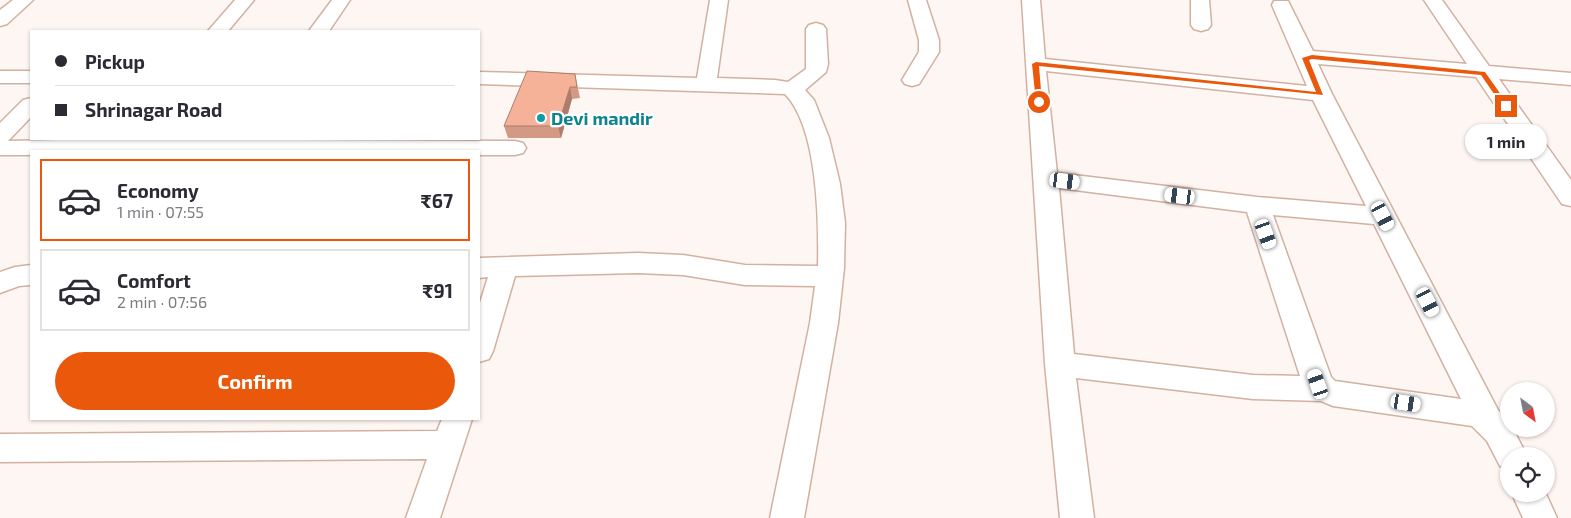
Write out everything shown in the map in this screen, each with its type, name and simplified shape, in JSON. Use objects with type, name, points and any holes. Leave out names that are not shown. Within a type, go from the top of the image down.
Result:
[{"type":"street","points":[[0,20],[24,0]]},
{"type":"street","points":[[219,30],[245,0]]},
{"type":"street","points":[[320,30],[341,0]]},
{"type":"street","points":[[706,84],[719,0]]},
{"type":"street","points":[[912,80],[929,52],[929,40],[917,0]]},
{"type":"street","points":[[1031,0],[1060,364],[1077,518]]},
{"type":"street","points":[[1200,0],[1201,25]]},
{"type":"street","points":[[1434,0],[1571,198]]},
{"type":"street","points":[[1281,4],[1320,94],[1486,418]]},
{"type":"street","points":[[792,89],[816,72],[818,64],[816,29]]},
{"type":"street","points":[[1306,58],[1571,79]]},
{"type":"street","points":[[1036,64],[1320,94]]},
{"type":"street","points":[[0,77],[30,77]]},
{"type":"street","points":[[480,78],[775,86],[792,89],[803,100],[818,138],[828,184],[832,223],[830,276],[824,323],[787,518]]},
{"type":"street","points":[[0,136],[30,106]]},
{"type":"street","points":[[0,148],[190,142],[432,143],[515,148]]},
{"type":"street","points":[[1046,179],[1257,205],[1383,216]]},
{"type":"street","points":[[1257,205],[1318,384],[1323,389]]},
{"type":"street","points":[[480,344],[491,268],[638,263],[683,265],[745,275],[830,276]]},
{"type":"street","points":[[0,283],[16,277],[30,275]]},
{"type":"street","points":[[1060,364],[1253,387],[1323,389],[1333,393],[1477,414],[1486,418],[1494,425],[1506,447]]},
{"type":"street","points":[[0,448],[453,432],[423,518]]},
{"type":"street","points":[[1533,502],[1540,518]]},
{"type":"building","name":"Devi mandir","points":[[527,71],[575,74],[577,87],[570,87],[558,126],[504,126]]},
{"type":"place","name":"Devi mandir","points":[[541,118]]},
{"type":"route","points":[[1039,102],[1036,64],[1320,94],[1306,58],[1312,57],[1483,73],[1506,106]]}]
